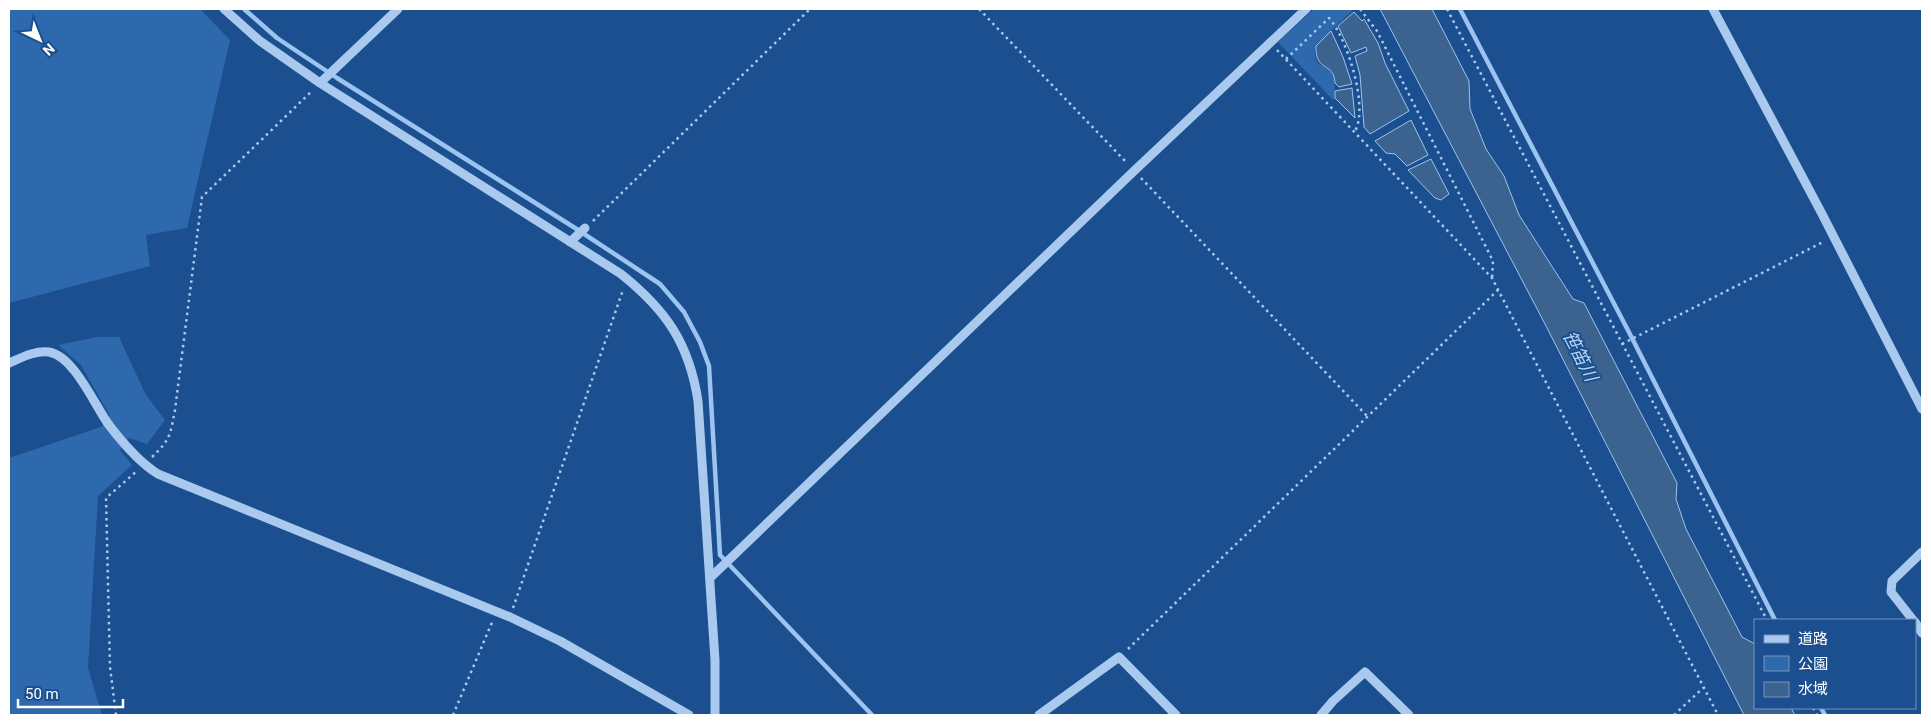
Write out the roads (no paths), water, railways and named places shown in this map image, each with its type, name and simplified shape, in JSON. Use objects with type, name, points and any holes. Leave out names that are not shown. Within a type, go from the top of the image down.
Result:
[{"type":"street","points":[[224,9],[260,41],[323,80],[627,279],[642,291],[667,319],[682,344],[692,371],[698,401],[715,669],[715,715]]},
{"type":"street","points":[[323,80],[398,9]]},
{"type":"street","points":[[710,578],[1134,171],[1306,9]]},
{"type":"street","points":[[1713,9],[1834,237],[1922,409]]},
{"type":"street","points":[[570,242],[585,228]]},
{"type":"street","points":[[9,364],[31,353],[48,352],[57,355],[74,371],[109,425],[144,464],[158,474],[510,617],[581,653],[689,715]]},
{"type":"street","points":[[1914,619],[1890,592],[1892,581],[1922,552]]},
{"type":"street","points":[[1039,715],[1120,657],[1176,715]]},
{"type":"street","points":[[1320,715],[1365,672],[1409,715]]},
{"type":"water","name":"笹笛川","points":[[1380,9],[1432,9],[1469,81],[1470,109],[1486,149],[1504,176],[1519,215],[1573,299],[1584,303],[1677,483],[1676,499],[1686,529],[1742,637],[1754,643],[1754,709],[1792,709],[1795,715],[1744,715],[1545,324]]},
{"type":"water","points":[[1354,12],[1362,21],[1364,19],[1378,43],[1385,63],[1409,111],[1370,134],[1364,127],[1360,75],[1355,56],[1367,51],[1366,47],[1351,53],[1338,26]]},
{"type":"water","points":[[1331,31],[1343,57],[1352,84],[1339,87],[1335,83],[1331,72],[1318,60],[1316,46]]},
{"type":"water","points":[[1352,88],[1355,118],[1335,98],[1335,91]]},
{"type":"water","points":[[1411,120],[1428,155],[1407,166],[1395,154],[1386,153],[1375,141]]},
{"type":"water","points":[[1431,159],[1449,194],[1441,200],[1435,198],[1408,170]]},
{"type":"waterway","points":[[244,9],[277,38],[337,78],[575,228],[660,284],[684,312],[700,342],[709,366],[720,555],[872,715]]},
{"type":"waterway","points":[[1460,9],[1632,338],[1774,619]]},
{"type":"waterway","points":[[1822,709],[1825,715]]}]
